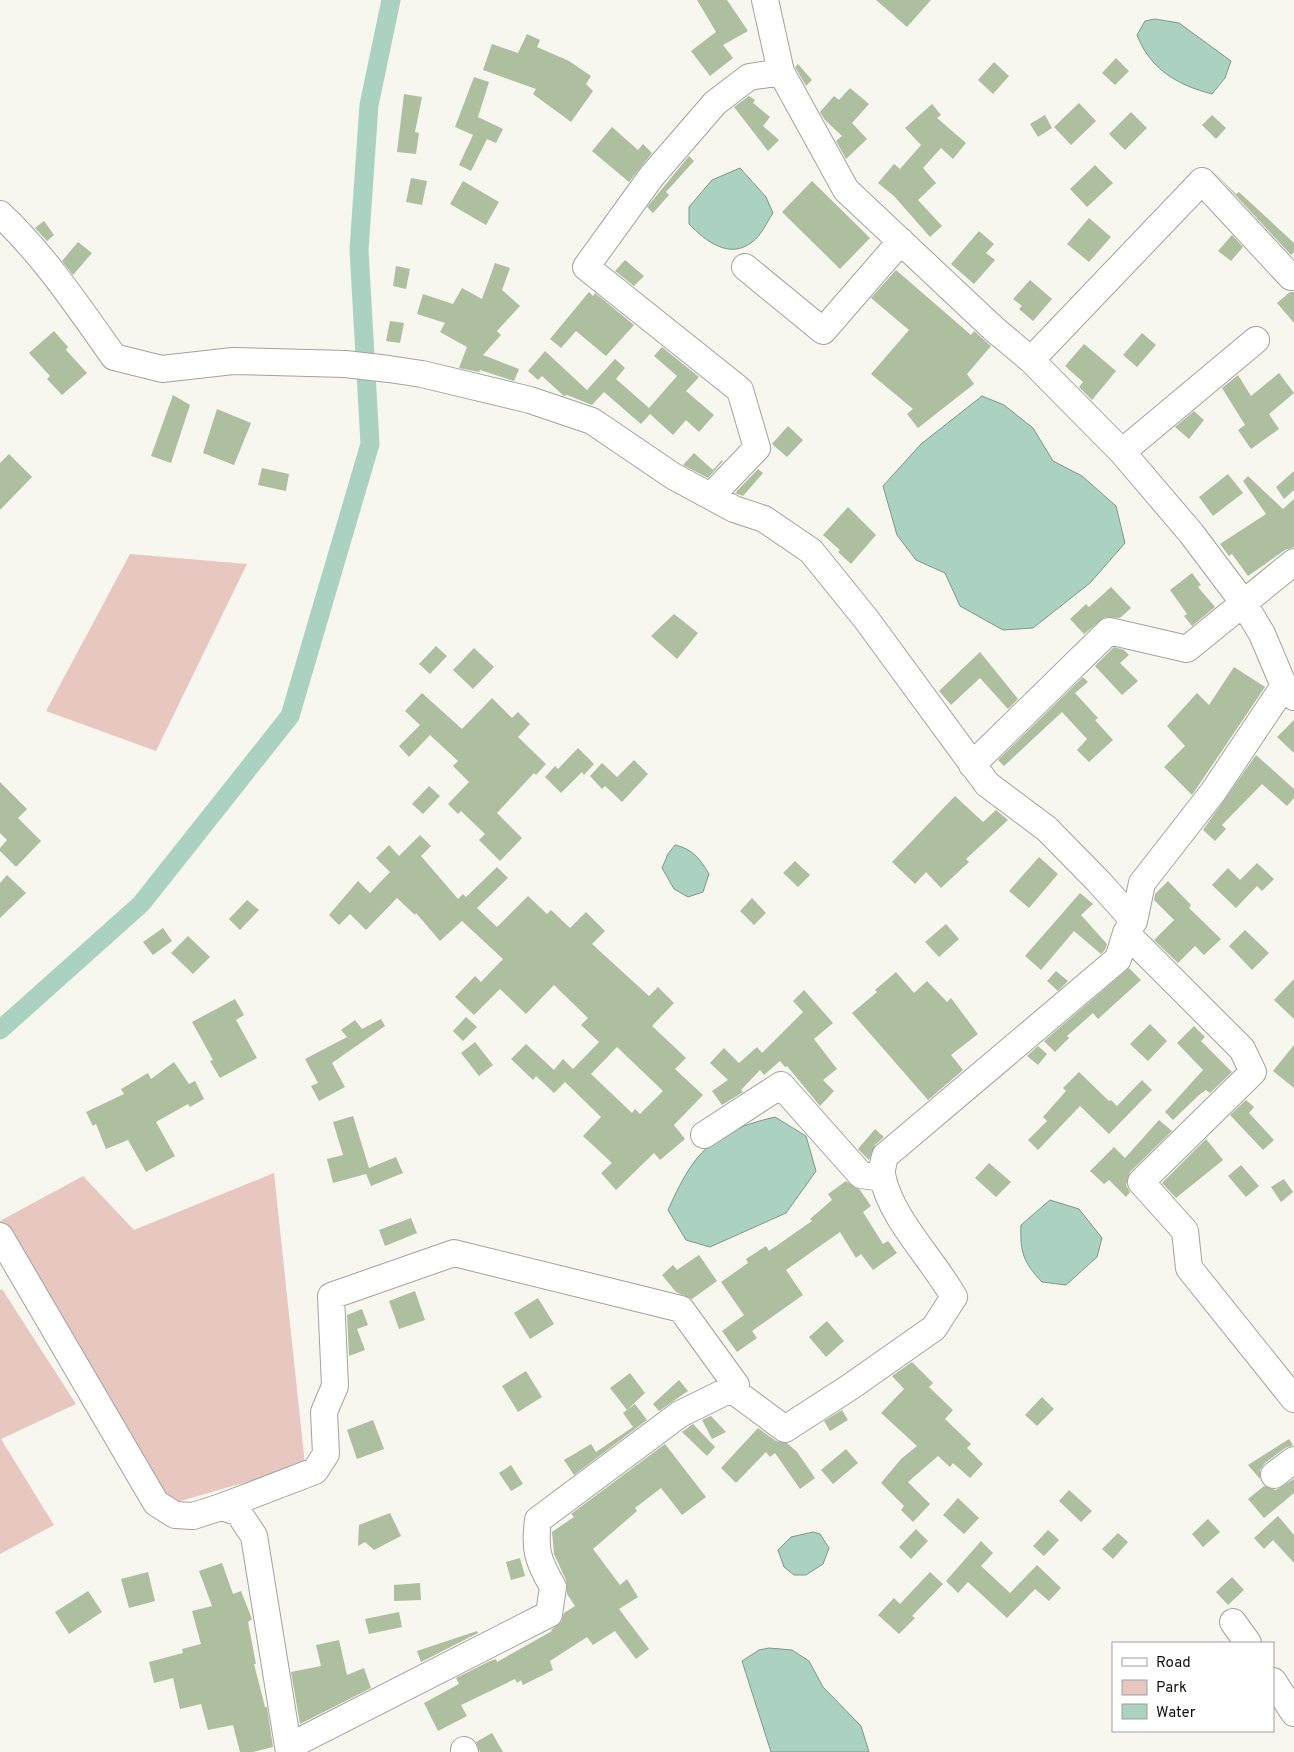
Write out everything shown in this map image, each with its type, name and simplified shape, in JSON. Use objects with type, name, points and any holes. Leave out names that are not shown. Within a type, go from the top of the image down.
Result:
[{"type":"street","points":[[221,1507],[238,1512],[254,1536],[290,1749],[549,1614],[553,1587],[543,1570],[535,1543],[538,1520],[680,1414],[731,1389],[785,1428],[850,1387],[934,1328],[954,1297],[942,1275],[892,1205],[881,1173],[885,1156],[1118,959],[1130,927],[1142,883],[1289,692],[1262,634],[1243,602],[1191,533],[1122,452],[1031,360],[994,329],[846,190],[782,72],[765,0]]},
{"type":"street","points":[[711,496],[757,448],[740,390],[586,267],[651,177],[715,103],[750,76],[782,72]]},
{"type":"street","points":[[1031,360],[1202,181],[1291,277]]},
{"type":"street","points":[[0,214],[20,233],[85,316],[114,357],[162,368],[233,361],[345,364],[422,374],[530,400],[592,421],[673,476],[734,508],[764,518],[811,551],[866,619],[987,784],[1047,829],[1099,882],[1130,927],[1242,1049],[1253,1072],[1141,1182],[1184,1231],[1190,1268],[1294,1399]]},
{"type":"street","points":[[745,267],[822,331],[901,241]]},
{"type":"street","points":[[1122,452],[1256,340]]},
{"type":"street","points":[[972,765],[1109,631],[1187,649],[1294,562]]},
{"type":"street","points":[[704,1135],[781,1085],[861,1175],[883,1178]]},
{"type":"street","points":[[0,1236],[156,1503],[174,1515],[193,1516],[316,1471],[326,1454],[324,1412],[335,1386],[331,1296],[454,1253],[680,1309],[736,1385]]},
{"type":"street","points":[[1233,1622],[1247,1642]]},
{"type":"street","points":[[1274,1683],[1294,1713]]},
{"type":"green space","points":[[130,554],[247,564],[156,751],[46,711]]},
{"type":"green space","points":[[274,1173],[305,1465],[170,1504],[0,1221],[83,1176],[134,1230]]},
{"type":"green space","points":[[2,1289],[76,1404],[1,1439],[54,1525],[0,1554],[0,1290]]},
{"type":"water","points":[[1155,19],[1179,23],[1231,61],[1225,78],[1212,94],[1187,86],[1176,80],[1166,74],[1149,57],[1137,35],[1145,21]]},
{"type":"water","points":[[740,168],[766,197],[773,213],[761,233],[752,242],[744,247],[727,249],[702,237],[689,224],[689,207],[712,180]]},
{"type":"water","points":[[982,396],[1004,405],[1033,428],[1053,461],[1082,476],[1116,506],[1125,543],[1090,583],[1033,628],[1003,630],[960,606],[945,573],[916,560],[897,535],[883,486],[921,444]]},
{"type":"water","points":[[675,845],[687,849],[695,855],[709,874],[703,892],[688,897],[674,889],[662,868],[668,854]]},
{"type":"water","points":[[775,1117],[806,1136],[816,1171],[786,1213],[710,1247],[686,1240],[668,1210],[677,1190],[696,1159],[707,1147],[735,1130]]},
{"type":"water","points":[[1050,1200],[1079,1209],[1102,1238],[1097,1257],[1066,1285],[1042,1282],[1027,1262],[1022,1250],[1021,1225]]},
{"type":"water","points":[[813,1532],[820,1534],[829,1548],[823,1564],[806,1575],[794,1575],[784,1567],[778,1550],[791,1537]]},
{"type":"water","points":[[769,1648],[792,1650],[809,1661],[823,1687],[861,1726],[869,1752],[771,1752],[742,1661],[759,1650]]},
{"type":"building","points":[[697,0],[727,0],[748,31],[723,45],[733,58],[710,76],[691,51],[716,32]]},
{"type":"building","points":[[876,0],[931,0],[907,27]]},
{"type":"building","points":[[527,34],[540,40],[537,47],[569,61],[591,76],[586,84],[593,91],[571,122],[533,94],[536,89],[483,70],[492,44],[518,53]]},
{"type":"building","points":[[1116,58],[1129,71],[1115,85],[1102,73]]},
{"type":"building","points":[[994,62],[1009,76],[993,94],[978,80]]},
{"type":"building","points":[[798,64],[812,80],[806,86],[795,67]]},
{"type":"building","points":[[474,77],[489,82],[478,117],[503,129],[496,143],[487,139],[471,171],[459,165],[473,135],[455,127]]},
{"type":"building","points":[[850,88],[869,104],[852,123],[867,139],[846,159],[836,141],[842,136],[825,120],[820,112],[834,96],[839,100]]},
{"type":"building","points":[[404,94],[422,97],[415,132],[419,133],[416,154],[397,152]]},
{"type":"building","points":[[749,96],[755,100],[753,103],[770,117],[763,126],[779,140],[768,151],[734,107]]},
{"type":"building","points":[[1079,103],[1096,121],[1071,145],[1054,127]]},
{"type":"building","points":[[932,104],[941,115],[937,118],[966,143],[953,159],[941,148],[923,168],[936,183],[918,200],[942,226],[930,237],[894,196],[878,183],[894,164],[900,169],[921,145],[905,128]]},
{"type":"building","points":[[1131,112],[1147,128],[1125,150],[1109,134]]},
{"type":"building","points":[[1045,115],[1052,128],[1038,137],[1030,124]]},
{"type":"building","points":[[1212,115],[1226,128],[1216,139],[1202,125]]},
{"type":"building","points":[[612,127],[638,150],[643,144],[652,153],[629,182],[592,151]]},
{"type":"building","points":[[689,156],[694,161],[666,192],[669,195],[653,213],[647,207]]},
{"type":"building","points":[[1095,165],[1113,183],[1087,207],[1070,189]]},
{"type":"building","points":[[1212,170],[1236,194],[1239,192],[1294,243],[1294,252],[1291,255]]},
{"type":"building","points":[[411,178],[427,181],[422,205],[406,202]]},
{"type":"building","points":[[463,181],[499,202],[486,225],[450,204]]},
{"type":"building","points":[[812,181],[870,238],[840,269],[782,212]]},
{"type":"building","points":[[1089,218],[1111,237],[1089,262],[1067,244]]},
{"type":"building","points":[[44,221],[54,235],[47,241],[35,228]]},
{"type":"building","points":[[979,231],[994,244],[986,253],[995,260],[974,284],[951,264]]},
{"type":"building","points":[[1232,235],[1243,247],[1231,261],[1218,251]]},
{"type":"building","points":[[78,242],[92,253],[73,275],[62,261]]},
{"type":"building","points":[[625,260],[644,276],[634,286],[615,271]]},
{"type":"building","points":[[495,263],[510,268],[502,290],[520,306],[497,331],[501,335],[483,355],[519,369],[514,381],[480,370],[479,372],[459,368],[467,347],[440,332],[445,323],[417,314],[423,294],[453,304],[462,288],[482,299]]},
{"type":"building","points":[[396,266],[410,269],[406,289],[393,286]]},
{"type":"building","points":[[896,270],[971,335],[974,331],[991,346],[967,374],[974,384],[918,428],[907,414],[913,409],[871,374],[909,330],[871,298]]},
{"type":"building","points":[[1030,280],[1052,299],[1033,321],[1019,309],[1022,306],[1013,299]]},
{"type":"building","points":[[589,292],[593,296],[595,293],[634,325],[606,356],[576,331],[561,348],[550,339]]},
{"type":"building","points":[[1290,292],[1294,292],[1294,323],[1277,303]]},
{"type":"building","points":[[390,321],[404,323],[400,343],[386,341]]},
{"type":"building","points":[[54,331],[68,347],[66,350],[87,373],[62,395],[47,379],[50,376],[29,353]]},
{"type":"building","points":[[1142,333],[1156,345],[1137,367],[1123,355]]},
{"type":"building","points":[[1084,344],[1116,371],[1092,400],[1079,387],[1083,382],[1065,366]]},
{"type":"building","points":[[662,347],[699,377],[686,391],[714,415],[699,432],[686,420],[673,435],[650,414],[641,424],[604,392],[592,405],[567,395],[564,396],[542,376],[538,380],[528,371],[545,351],[587,390],[615,359],[625,368],[616,379],[649,408],[677,376],[654,356]]},
{"type":"building","points":[[1279,373],[1294,393],[1269,414],[1279,429],[1251,449],[1238,430],[1245,425],[1222,388],[1238,375],[1251,396]]},
{"type":"building","points":[[173,395],[190,405],[171,463],[151,456]]},
{"type":"building","points":[[217,409],[251,423],[234,465],[203,453]]},
{"type":"building","points":[[1194,411],[1204,420],[1189,439],[1175,427]]},
{"type":"building","points":[[788,426],[803,440],[787,457],[772,444]]},
{"type":"building","points":[[694,453],[713,470],[723,461],[708,478],[683,465]]},
{"type":"building","points":[[9,454],[32,477],[0,510],[0,463]]},
{"type":"building","points":[[262,468],[289,474],[286,491],[258,485]]},
{"type":"building","points":[[758,469],[763,473],[743,496],[735,493]]},
{"type":"building","points":[[1294,471],[1294,490],[1284,499],[1276,487]]},
{"type":"building","points":[[1228,474],[1243,493],[1213,516],[1199,497]]},
{"type":"building","points":[[1248,476],[1283,509],[1294,499],[1294,547],[1285,550],[1248,576],[1232,554],[1229,556],[1220,544],[1266,514],[1243,481]]},
{"type":"building","points":[[848,507],[876,535],[851,564],[838,552],[840,550],[823,535]]},
{"type":"building","points":[[1192,573],[1201,585],[1198,587],[1215,607],[1192,626],[1184,616],[1187,614],[1170,590]]},
{"type":"building","points":[[1111,587],[1131,608],[1120,618],[1105,617],[1084,634],[1070,619],[1086,604],[1089,607]]},
{"type":"building","points":[[674,614],[698,633],[677,659],[651,636]]},
{"type":"building","points":[[436,646],[447,656],[430,674],[419,664]]},
{"type":"building","points":[[1114,647],[1124,650],[1129,655],[1120,663],[1138,681],[1122,695],[1095,666]]},
{"type":"building","points":[[474,648],[494,667],[473,689],[453,670]]},
{"type":"building","points":[[980,652],[1018,699],[1008,709],[980,678],[951,705],[939,691]]},
{"type":"building","points":[[1234,667],[1265,687],[1192,795],[1164,767],[1185,746],[1167,726],[1197,693],[1209,705]]},
{"type":"building","points":[[1083,677],[1088,682],[1075,693],[1098,718],[1095,720],[1113,740],[1089,762],[1077,750],[1087,739],[1062,712],[1004,766],[998,760]]},
{"type":"building","points":[[422,693],[462,729],[492,698],[512,718],[518,712],[530,724],[518,737],[546,764],[536,775],[534,773],[497,813],[522,838],[500,861],[479,840],[485,834],[461,811],[458,814],[448,804],[469,782],[453,766],[458,761],[430,735],[409,757],[399,746],[420,725],[405,711]]},
{"type":"building","points":[[1294,720],[1294,753],[1277,737]]},
{"type":"building","points":[[578,748],[594,764],[584,775],[582,772],[561,793],[545,777],[555,766],[558,769]]},
{"type":"building","points":[[1256,755],[1294,789],[1294,798],[1287,806],[1262,784],[1222,825],[1226,829],[1215,841],[1203,830]]},
{"type":"building","points":[[634,760],[648,774],[622,802],[605,786],[602,789],[590,776],[602,763],[617,777]]},
{"type":"building","points":[[0,782],[27,809],[18,818],[41,841],[16,867],[0,851],[0,848],[7,840],[0,833]]},
{"type":"building","points":[[429,786],[440,796],[423,814],[412,804]]},
{"type":"building","points":[[955,796],[983,822],[996,810],[1008,820],[966,859],[969,862],[941,888],[926,872],[915,884],[892,862]]},
{"type":"building","points":[[420,835],[431,846],[421,856],[458,899],[463,894],[466,897],[497,867],[508,878],[477,908],[497,927],[528,896],[547,914],[551,910],[570,928],[586,912],[605,931],[592,944],[649,996],[658,987],[674,1003],[652,1026],[686,1058],[675,1069],[703,1095],[674,1125],[685,1139],[660,1160],[654,1153],[616,1190],[601,1173],[612,1163],[583,1136],[601,1117],[565,1082],[554,1093],[536,1076],[533,1080],[511,1059],[526,1044],[554,1070],[563,1059],[573,1069],[599,1042],[581,1025],[588,1018],[554,985],[526,1014],[500,989],[474,1015],[455,997],[475,976],[481,982],[503,959],[462,921],[440,941],[416,913],[415,915],[397,898],[366,930],[350,914],[339,925],[329,915],[358,881],[370,893],[390,872],[376,858],[389,845],[399,856]],"holes":[[[617,1047],[663,1091],[640,1114],[635,1109],[632,1113],[591,1074]]]},
{"type":"building","points":[[1039,857],[1058,874],[1029,908],[1009,891]]},
{"type":"building","points":[[795,861],[810,875],[798,887],[783,873]]},
{"type":"building","points":[[1257,863],[1274,879],[1262,891],[1257,886],[1236,908],[1212,885],[1228,868],[1240,880]]},
{"type":"building","points":[[7,875],[26,893],[0,918],[0,883]]},
{"type":"building","points":[[1168,881],[1191,905],[1189,908],[1221,939],[1204,955],[1195,946],[1178,963],[1154,940],[1174,920],[1154,900],[1155,894]]},
{"type":"building","points":[[1080,893],[1093,904],[1081,915],[1107,944],[1105,950],[1101,954],[1074,931],[1041,970],[1025,956]]},
{"type":"building","points":[[752,898],[766,913],[754,925],[740,911]]},
{"type":"building","points":[[247,900],[259,910],[240,930],[229,919]]},
{"type":"building","points":[[946,924],[959,939],[939,957],[925,942]]},
{"type":"building","points":[[163,928],[172,941],[153,955],[143,942]]},
{"type":"building","points":[[1245,930],[1269,953],[1252,970],[1229,946]]},
{"type":"building","points":[[188,936],[210,957],[193,974],[171,953]]},
{"type":"building","points":[[1129,968],[1141,980],[1098,1019],[1093,1013],[1067,1036],[1069,1038],[1055,1052],[1044,1041]]},
{"type":"building","points":[[1056,971],[1068,981],[1058,991],[1047,981]]},
{"type":"building","points":[[896,972],[914,993],[927,981],[947,1002],[951,998],[978,1034],[951,1055],[963,1070],[928,1100],[852,1013],[877,992],[875,990]]},
{"type":"building","points":[[1294,979],[1294,1019],[1274,1000]]},
{"type":"building","points":[[804,990],[833,1023],[814,1039],[837,1069],[823,1080],[834,1091],[820,1106],[787,1066],[785,1067],[780,1061],[764,1075],[760,1070],[741,1090],[743,1092],[722,1105],[712,1091],[728,1080],[710,1063],[724,1048],[739,1063],[757,1047],[762,1053],[803,1012],[793,1001]]},
{"type":"building","points":[[235,999],[244,1015],[236,1020],[257,1058],[220,1078],[210,1061],[213,1060],[192,1022]]},
{"type":"building","points":[[466,1017],[477,1027],[463,1041],[453,1031]]},
{"type":"building","points":[[381,1019],[385,1026],[332,1063],[345,1087],[319,1101],[311,1086],[318,1083],[305,1059],[347,1037],[341,1030],[355,1020],[362,1029]]},
{"type":"building","points":[[1150,1024],[1167,1041],[1148,1061],[1130,1044]]},
{"type":"building","points":[[1194,1026],[1205,1037],[1201,1041],[1232,1072],[1210,1093],[1206,1090],[1199,1095],[1173,1120],[1165,1112],[1203,1070],[1177,1043]]},
{"type":"building","points":[[475,1042],[493,1065],[479,1076],[461,1053]]},
{"type":"building","points":[[1294,1045],[1294,1088],[1273,1071]]},
{"type":"building","points":[[1038,1046],[1047,1054],[1038,1065],[1027,1056]]},
{"type":"building","points":[[174,1062],[189,1084],[195,1081],[204,1099],[190,1107],[188,1104],[156,1122],[175,1156],[146,1172],[128,1140],[106,1149],[96,1124],[93,1126],[86,1112],[124,1094],[121,1089],[148,1073],[151,1079]]},
{"type":"building","points":[[1079,1072],[1109,1101],[1111,1100],[1117,1106],[1142,1080],[1152,1090],[1109,1134],[1080,1106],[1038,1150],[1028,1140],[1047,1121],[1043,1117],[1066,1091],[1063,1088]]},
{"type":"building","points":[[1246,1100],[1254,1107],[1249,1113],[1274,1140],[1263,1150],[1230,1115]]},
{"type":"building","points":[[353,1116],[369,1168],[396,1157],[403,1173],[371,1186],[366,1174],[333,1183],[327,1159],[343,1155],[333,1122]]},
{"type":"building","points":[[1159,1120],[1172,1131],[1130,1172],[1126,1185],[1130,1192],[1126,1197],[1109,1180],[1104,1184],[1090,1171],[1114,1147],[1125,1158]]},
{"type":"building","points":[[875,1129],[884,1137],[875,1145],[869,1160],[858,1149]]},
{"type":"building","points":[[1206,1139],[1223,1160],[1176,1198],[1162,1183]]},
{"type":"building","points":[[989,1163],[1011,1182],[996,1197],[975,1178]]},
{"type":"building","points":[[1241,1165],[1259,1186],[1246,1197],[1228,1176]]},
{"type":"building","points":[[1284,1179],[1293,1192],[1281,1202],[1271,1187]]},
{"type":"building","points":[[846,1181],[860,1190],[871,1206],[863,1212],[883,1244],[888,1241],[897,1253],[873,1270],[861,1254],[856,1258],[840,1232],[786,1270],[803,1295],[752,1331],[757,1338],[737,1352],[722,1331],[744,1315],[721,1282],[748,1263],[746,1259],[766,1246],[769,1251],[812,1221],[810,1219],[832,1200],[828,1194]]},
{"type":"building","points":[[411,1218],[417,1233],[385,1246],[379,1230]]},
{"type":"building","points":[[699,1255],[717,1281],[692,1299],[676,1292],[662,1275],[673,1265],[677,1270]]},
{"type":"building","points":[[415,1291],[425,1320],[399,1329],[389,1301]]},
{"type":"building","points":[[538,1298],[554,1324],[530,1339],[514,1313]]},
{"type":"building","points":[[362,1309],[368,1325],[357,1329],[365,1350],[349,1356],[347,1315]]},
{"type":"building","points":[[827,1321],[844,1341],[826,1357],[809,1337]]},
{"type":"building","points":[[912,1362],[933,1383],[929,1387],[953,1410],[945,1419],[971,1444],[967,1448],[983,1464],[970,1478],[953,1463],[950,1467],[938,1456],[908,1482],[930,1504],[913,1522],[901,1510],[904,1506],[881,1483],[901,1459],[917,1446],[881,1413],[904,1389],[892,1376]]},
{"type":"building","points":[[526,1371],[542,1397],[518,1412],[502,1386]]},
{"type":"building","points":[[630,1373],[645,1393],[627,1410],[610,1388]]},
{"type":"building","points":[[679,1380],[688,1391],[659,1411],[653,1404]]},
{"type":"building","points":[[1042,1397],[1054,1409],[1037,1426],[1025,1415]]},
{"type":"building","points":[[635,1404],[647,1420],[574,1475],[564,1460],[591,1444],[596,1452],[633,1427],[623,1413]]},
{"type":"building","points":[[842,1410],[848,1420],[830,1431],[824,1421]]},
{"type":"building","points":[[711,1416],[726,1432],[712,1439],[702,1420]]},
{"type":"building","points":[[373,1420],[384,1449],[357,1459],[347,1430]]},
{"type":"building","points":[[693,1424],[715,1447],[707,1456],[682,1432]]},
{"type":"building","points":[[758,1428],[776,1441],[787,1443],[797,1452],[815,1478],[800,1489],[775,1453],[770,1457],[766,1452],[736,1483],[721,1468]]},
{"type":"building","points":[[1289,1439],[1293,1445],[1285,1448],[1265,1463],[1260,1470],[1260,1479],[1248,1465]]},
{"type":"building","points":[[665,1444],[706,1497],[682,1515],[661,1488],[635,1508],[637,1511],[593,1549],[620,1585],[627,1579],[638,1597],[619,1609],[649,1649],[636,1659],[615,1631],[593,1645],[587,1637],[550,1661],[553,1670],[523,1685],[521,1680],[517,1683],[515,1679],[461,1705],[467,1716],[438,1731],[424,1703],[459,1684],[456,1678],[490,1661],[496,1659],[497,1662],[552,1631],[561,1622],[564,1613],[575,1606],[567,1594],[566,1580],[554,1554],[552,1532],[574,1517],[571,1514]]},
{"type":"building","points":[[846,1449],[858,1463],[833,1484],[821,1470]]},
{"type":"building","points":[[511,1465],[523,1484],[511,1491],[499,1473]]},
{"type":"building","points":[[1294,1479],[1294,1493],[1264,1518],[1248,1499],[1264,1486],[1276,1490]]},
{"type":"building","points":[[1069,1490],[1092,1511],[1081,1522],[1059,1501]]},
{"type":"building","points":[[958,1498],[979,1518],[964,1534],[943,1515]]},
{"type":"building","points":[[390,1513],[401,1536],[374,1550],[365,1542],[358,1546],[359,1525]]},
{"type":"building","points":[[1278,1516],[1294,1535],[1294,1563],[1273,1540],[1264,1549],[1254,1538]]},
{"type":"building","points":[[1208,1519],[1220,1532],[1203,1547],[1192,1534]]},
{"type":"building","points":[[916,1529],[928,1541],[911,1559],[899,1547]]},
{"type":"building","points":[[1048,1530],[1059,1540],[1044,1556],[1033,1546]]},
{"type":"building","points":[[1118,1533],[1128,1542],[1113,1559],[1102,1549]]},
{"type":"building","points":[[981,1541],[993,1553],[981,1566],[1010,1593],[1037,1565],[1061,1588],[1049,1601],[1035,1589],[1007,1618],[968,1582],[958,1593],[946,1581]]},
{"type":"building","points":[[520,1558],[525,1576],[511,1580],[506,1562]]},
{"type":"building","points":[[222,1563],[233,1594],[241,1591],[252,1619],[248,1622],[256,1664],[254,1664],[265,1707],[267,1707],[273,1747],[253,1752],[240,1752],[233,1725],[208,1730],[201,1704],[180,1709],[173,1678],[154,1683],[149,1662],[183,1653],[182,1649],[201,1644],[192,1611],[212,1606],[199,1571]]},
{"type":"building","points":[[148,1572],[155,1601],[129,1608],[121,1579]]},
{"type":"building","points":[[930,1572],[943,1584],[912,1616],[915,1618],[899,1634],[878,1615],[894,1598],[900,1604]]},
{"type":"building","points":[[1232,1577],[1244,1590],[1228,1605],[1216,1592]]},
{"type":"building","points":[[420,1583],[421,1600],[394,1601],[394,1585]]},
{"type":"building","points":[[88,1591],[102,1612],[69,1634],[55,1612]]},
{"type":"building","points":[[399,1612],[402,1627],[369,1634],[365,1619]]},
{"type":"building","points":[[477,1631],[478,1633],[421,1662],[417,1651]]},
{"type":"building","points":[[339,1640],[347,1675],[364,1668],[371,1688],[300,1724],[291,1672],[321,1666],[316,1645]]},
{"type":"building","points":[[492,1733],[503,1752],[480,1752],[476,1742]]},
{"type":"waterway","points":[[0,1030],[141,904],[290,716],[370,444],[359,250],[369,105],[391,0]]}]
